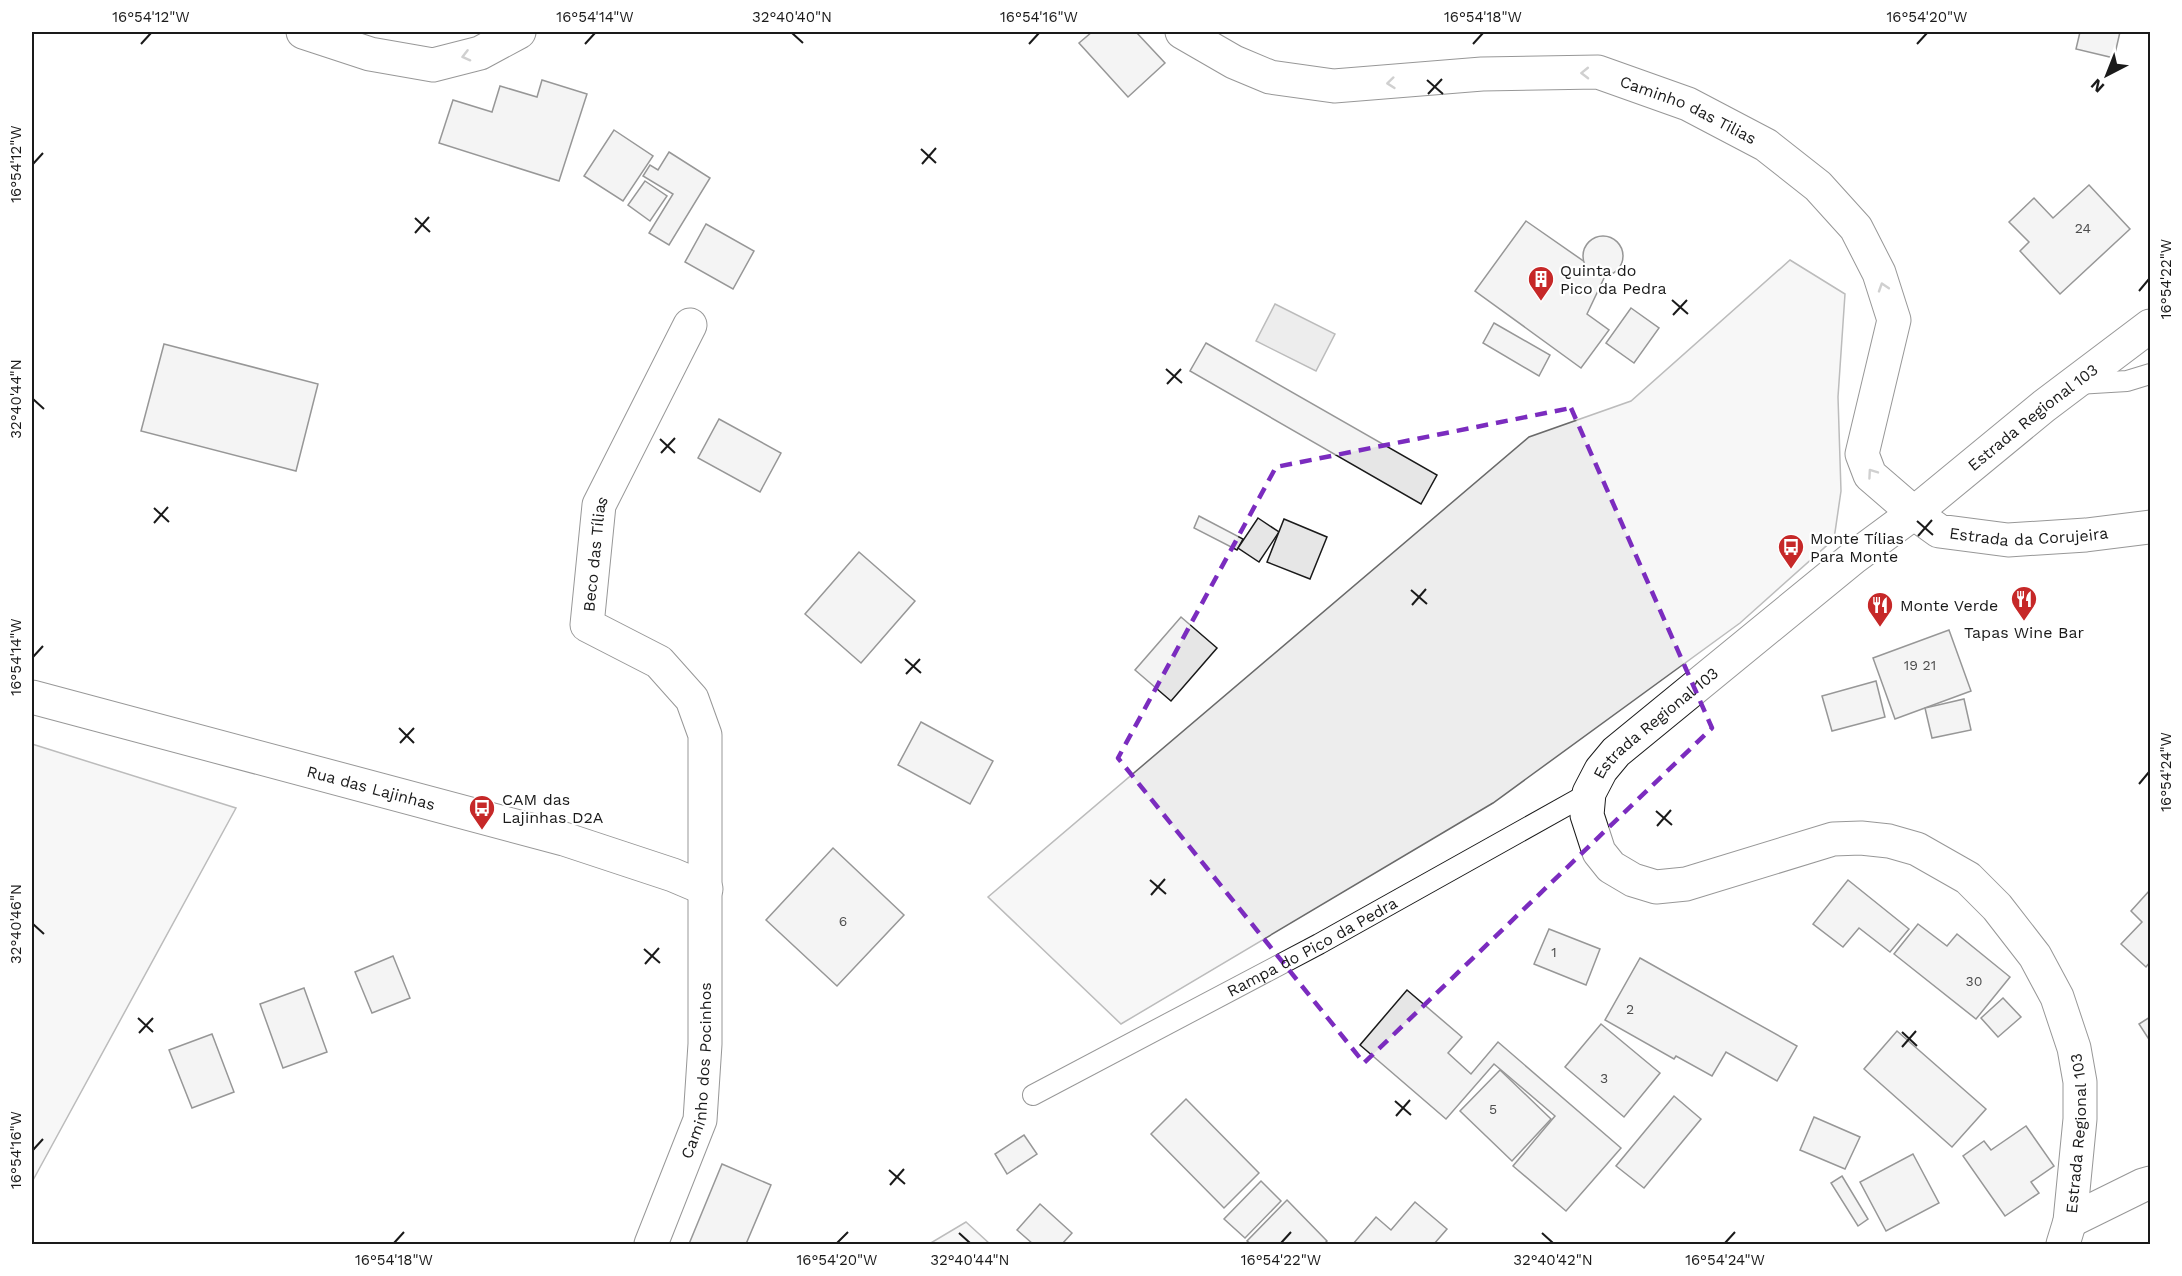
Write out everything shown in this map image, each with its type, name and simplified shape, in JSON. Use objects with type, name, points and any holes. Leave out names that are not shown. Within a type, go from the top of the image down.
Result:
[{"type":"street","points":[[303,32],[370,54],[433,64],[480,53],[519,32]]},
{"type":"street","name":"Caminho das Tilias","points":[[1182,32],[1234,62],[1270,76],[1334,87],[1482,74],[1598,72],[1688,104],[1766,145],[1818,186],[1857,228],[1879,273],[1894,320],[1862,454],[1870,475],[1914,513]]},
{"type":"street","name":"Beco das Tílias","points":[[690,325],[599,505],[587,625],[660,662],[692,699],[705,735],[706,889]]},
{"type":"street","name":"Estrada Regional 103","points":[[2067,1233],[2080,1119],[2080,1082],[2074,1048],[2057,997],[2035,956],[1997,907],[1968,878],[1917,849],[1889,841],[1861,838],[1833,839],[1686,884],[1656,887],[1633,880],[1611,867],[1599,852],[1587,815],[1588,793],[1616,752],[1853,558],[1914,513],[2044,406],[2151,326]]},
{"type":"street","name":"Estrada da Corujeira","points":[[1914,513],[1939,531],[2008,540],[2086,535],[2151,527]]},
{"type":"street","name":"Rua das Lajinhas","points":[[32,697],[564,839],[673,875],[706,889]]},
{"type":"street","name":"Caminho dos Pocinhos","points":[[651,1245],[700,1120],[705,1044],[706,889]]},
{"type":"street","points":[[2067,1233],[2142,1185],[2151,1183]]},
{"type":"lane","points":[[2074,384],[2127,381],[2151,374]]},
{"type":"lane","name":"Rampa do Pico da Pedra","points":[[1033,1095],[1319,944],[1588,793]]},
{"type":"highlighted area","points":[[1571,408],[1712,728],[1364,1063],[1118,758],[1276,467]]},
{"type":"shaded area","points":[[1790,260],[1845,294],[1838,397],[1841,491],[1834,539],[1740,623],[1493,803],[1121,1024],[988,897],[1529,437],[1631,401]]},
{"type":"shaded area","points":[[1275,304],[1335,334],[1316,371],[1256,341]]},
{"type":"shaded area","points":[[32,744],[236,808],[32,1182]]},
{"type":"shaded area","points":[[966,1222],[990,1244],[929,1244]]},
{"type":"building","points":[[1092,32],[1136,32],[1165,63],[1128,97],[1079,43]]},
{"type":"building","points":[[2080,32],[2120,32],[2114,58],[2076,49]]},
{"type":"building","points":[[542,80],[587,94],[559,181],[439,143],[453,100],[492,112],[500,86],[537,97]]},
{"type":"building","points":[[614,130],[653,156],[623,201],[584,176]]},
{"type":"building","points":[[669,152],[710,178],[669,245],[649,233],[673,194],[643,176],[650,165],[658,170]]},
{"type":"building","points":[[645,181],[667,196],[650,221],[628,205]]},
{"type":"building","points":[[2089,185],[2130,229],[2060,294],[2020,251],[2029,242],[2009,222],[2034,198],[2053,218]]},
{"type":"building","name":"Quinta do Pico da Pedra","points":[[1526,221],[1605,276],[1587,314],[1609,330],[1581,368],[1475,291]]},
{"type":"building","points":[[706,224],[754,251],[733,289],[685,262]]},
{"type":"building","points":[[1603,236],[1617,242],[1623,256],[1617,270],[1603,276],[1589,270],[1583,256],[1589,242]]},
{"type":"building","points":[[1631,308],[1659,328],[1634,363],[1606,343]]},
{"type":"building","points":[[1494,323],[1550,355],[1539,376],[1483,343]]},
{"type":"building","points":[[1206,343],[1437,475],[1421,504],[1190,371]]},
{"type":"building","points":[[164,344],[318,384],[296,471],[141,431]]},
{"type":"building","points":[[719,419],[781,453],[760,492],[698,458]]},
{"type":"building","points":[[1199,516],[1243,539],[1237,550],[1194,528]]},
{"type":"building","points":[[1258,518],[1279,532],[1259,562],[1238,548]]},
{"type":"building","points":[[1284,519],[1327,537],[1310,579],[1267,562]]},
{"type":"building","points":[[859,552],[915,601],[861,663],[805,614]]},
{"type":"building","points":[[1181,617],[1217,648],[1171,701],[1135,670]]},
{"type":"building","points":[[1949,630],[1971,691],[1895,719],[1873,658]]},
{"type":"building","points":[[1876,681],[1885,717],[1832,731],[1822,696]]},
{"type":"building","points":[[1964,699],[1971,730],[1932,738],[1925,708]]},
{"type":"building","points":[[921,722],[993,761],[970,804],[898,765]]},
{"type":"building","points":[[833,848],[904,915],[837,986],[766,920]]},
{"type":"building","points":[[1848,880],[1909,929],[1890,952],[1859,928],[1843,947],[1813,924]]},
{"type":"building","points":[[2150,890],[2150,962],[2146,967],[2121,944],[2142,922],[2131,911]]},
{"type":"building","points":[[1918,924],[1947,946],[1957,934],[2010,977],[1976,1019],[1894,954]]},
{"type":"building","points":[[1549,929],[1600,949],[1586,985],[1534,964]]},
{"type":"building","points":[[393,956],[410,998],[372,1013],[355,972]]},
{"type":"building","points":[[1640,958],[1797,1046],[1777,1081],[1726,1052],[1712,1076],[1676,1056],[1674,1059],[1605,1020]]},
{"type":"building","points":[[304,988],[327,1052],[283,1068],[260,1004]]},
{"type":"building","points":[[1407,990],[1462,1037],[1448,1053],[1471,1074],[1498,1042],[1621,1148],[1566,1211],[1513,1166],[1555,1116],[1494,1064],[1446,1119],[1360,1045]]},
{"type":"building","points":[[2003,998],[2021,1017],[1998,1037],[1981,1018]]},
{"type":"building","points":[[2150,1017],[2150,1041],[2139,1024]]},
{"type":"building","points":[[1601,1024],[1660,1073],[1624,1117],[1565,1067]]},
{"type":"building","points":[[1897,1031],[1986,1109],[1952,1147],[1864,1069]]},
{"type":"building","points":[[212,1034],[234,1092],[192,1108],[169,1050]]},
{"type":"building","points":[[1500,1070],[1551,1119],[1512,1161],[1460,1111]]},
{"type":"building","points":[[1674,1096],[1701,1119],[1644,1188],[1616,1166]]},
{"type":"building","points":[[1186,1099],[1259,1173],[1224,1208],[1151,1134]]},
{"type":"building","points":[[1814,1117],[1860,1137],[1845,1169],[1800,1150]]},
{"type":"building","points":[[2026,1126],[2054,1166],[2031,1182],[2039,1193],[2005,1216],[1963,1156],[1984,1141],[1991,1150]]},
{"type":"building","points":[[1024,1135],[1037,1154],[1007,1174],[995,1154]]},
{"type":"building","points":[[1913,1154],[1939,1203],[1886,1231],[1860,1182]]},
{"type":"building","points":[[722,1164],[771,1185],[746,1244],[689,1244]]},
{"type":"building","points":[[1842,1176],[1868,1219],[1858,1226],[1831,1183]]},
{"type":"building","points":[[1261,1181],[1281,1201],[1245,1238],[1224,1219]]},
{"type":"building","points":[[1287,1200],[1327,1241],[1324,1244],[1251,1244],[1247,1241]]},
{"type":"building","points":[[1415,1202],[1447,1229],[1434,1244],[1353,1244],[1376,1217],[1391,1230]]},
{"type":"building","points":[[1040,1204],[1072,1233],[1062,1244],[1033,1244],[1017,1230]]},
{"type":"place","name":"Quinta do Pico da Pedra","points":[[1541,302]]},
{"type":"place","name":"Monte Tílias Para Monte","points":[[1791,570]]},
{"type":"place","name":"Tapas Wine Bar","points":[[2024,622]]},
{"type":"place","name":"Monte Verde","points":[[1880,628]]},
{"type":"place","name":"CAM das Lajinhas D2A","points":[[482,831]]}]
